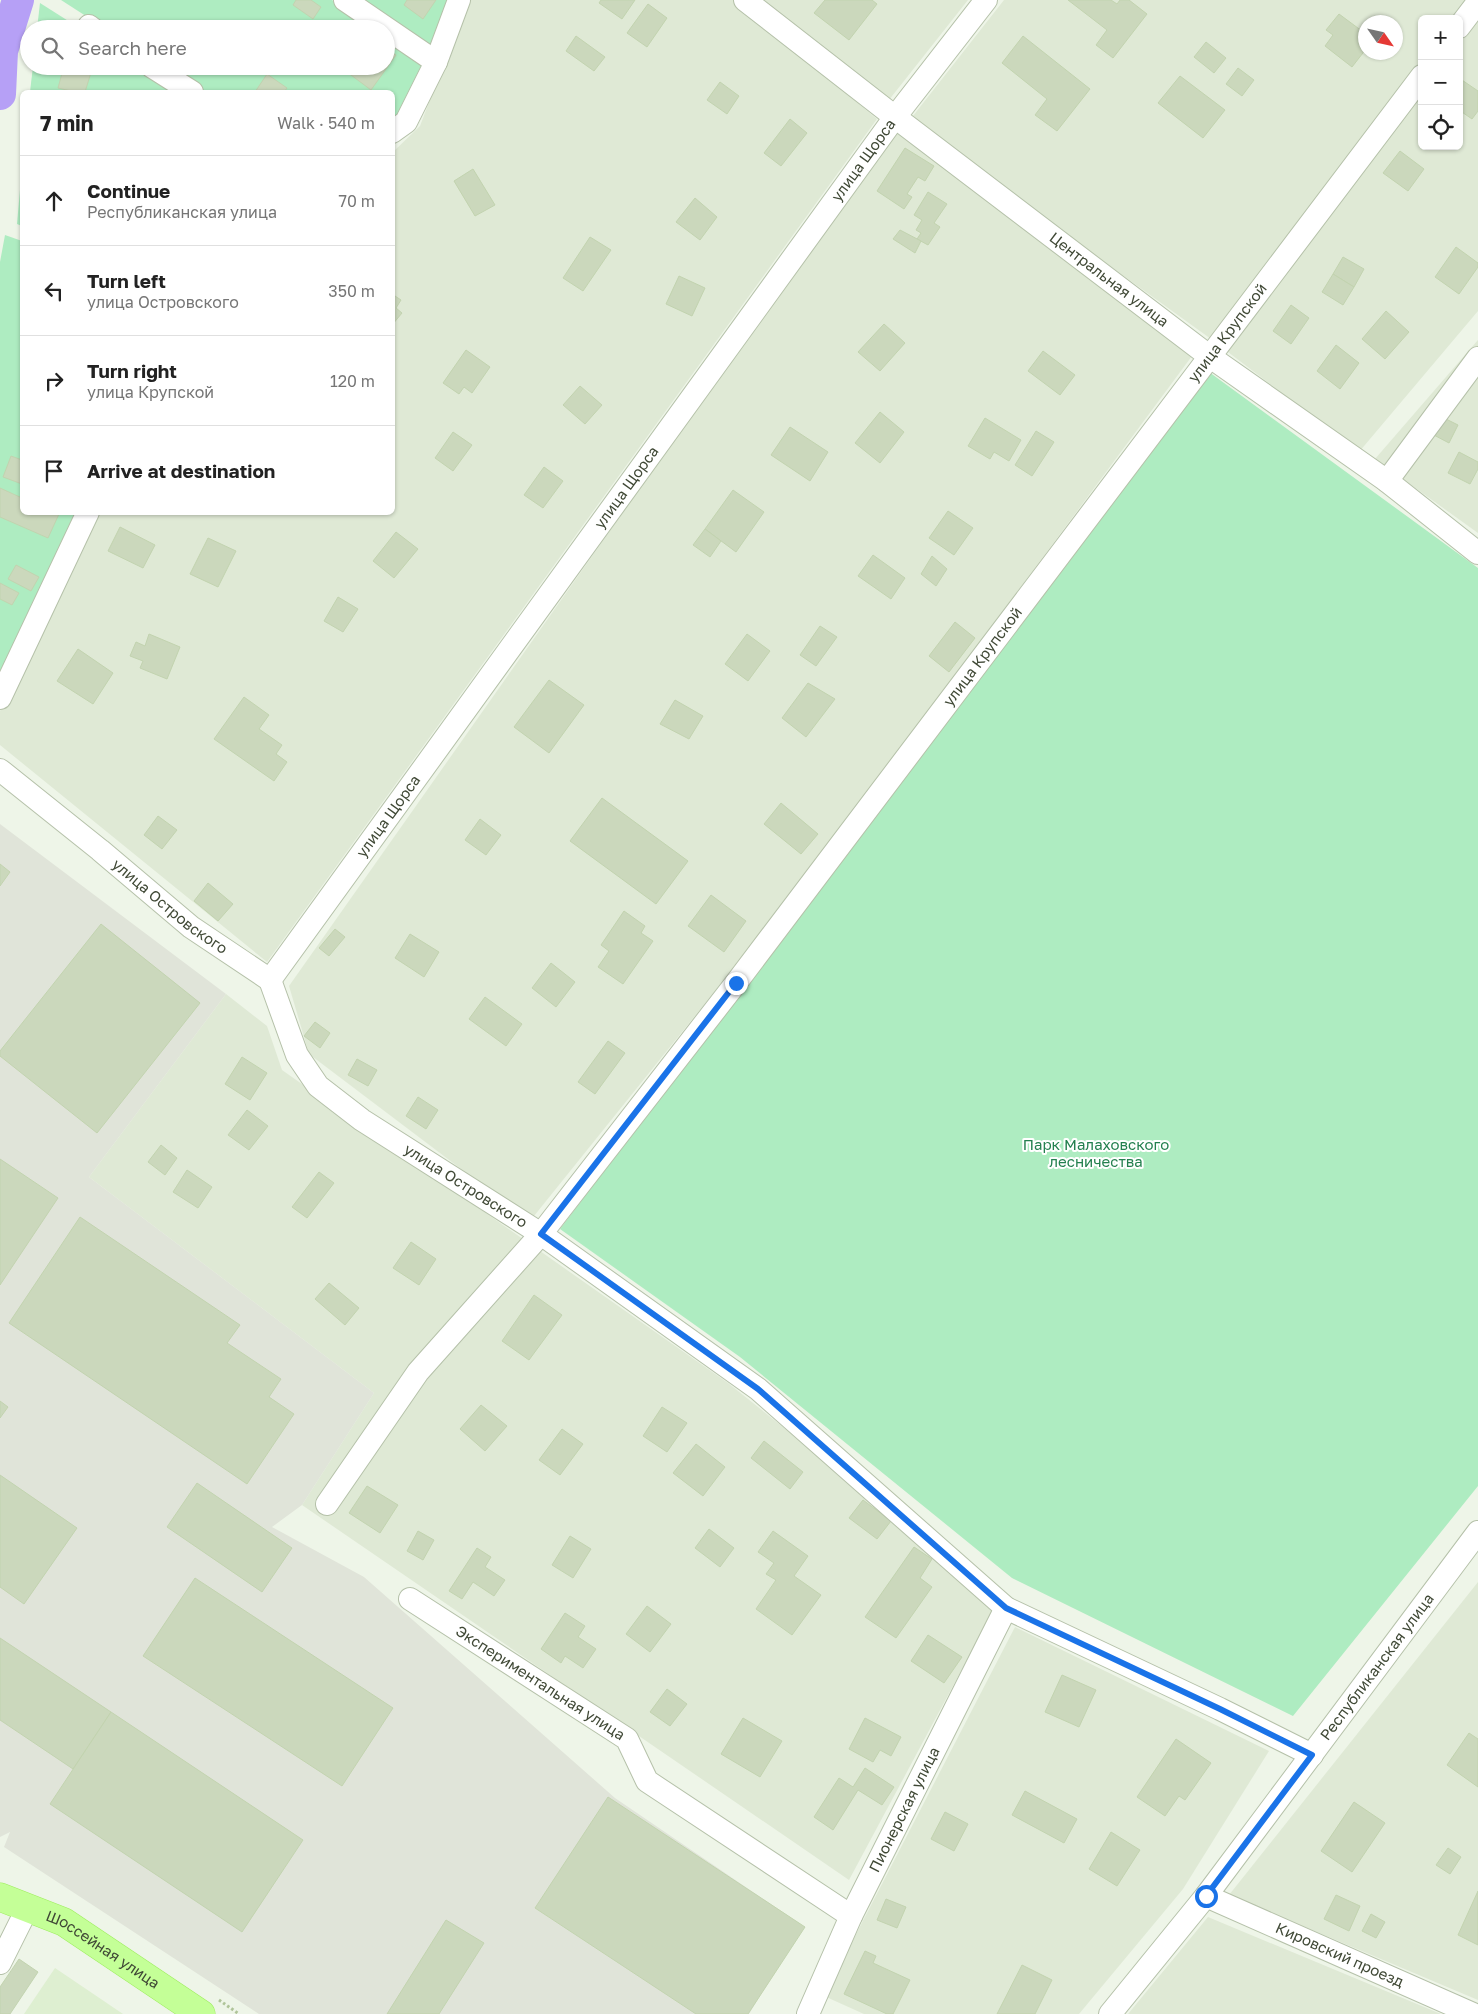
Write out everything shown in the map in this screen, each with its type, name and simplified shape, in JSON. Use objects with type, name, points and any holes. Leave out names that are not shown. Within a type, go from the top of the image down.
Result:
[{"type":"main road","name":"Шоссейная улица","points":[[0,1897],[64,1922],[201,2014]]},
{"type":"street","points":[[345,0],[374,20]]},
{"type":"street","points":[[395,130],[406,122],[436,62],[458,0]]},
{"type":"street","name":"Центральная улица","points":[[744,0],[1209,356],[1387,481],[1478,553]]},
{"type":"street","name":"улица Щорса","points":[[270,980],[895,117],[986,0]]},
{"type":"street","points":[[1463,21],[1478,2]]},
{"type":"street","points":[[395,34],[436,62]]},
{"type":"street","points":[[165,75],[189,90]]},
{"type":"street","name":"улица Крупской","points":[[327,1504],[418,1372],[541,1234],[736,983],[1418,81]]},
{"type":"street","points":[[1387,481],[1477,361]]},
{"type":"street","points":[[0,698],[87,515]]},
{"type":"street","name":"улица Островского","points":[[0,770],[100,850],[191,927],[270,980],[297,1055],[318,1086],[362,1120],[541,1234],[758,1389],[1006,1608],[1312,1755]]},
{"type":"street","name":"Республиканская улица","points":[[1110,2014],[1206,1896],[1478,1532]]},
{"type":"street","name":"Экспериментальная улица","points":[[410,1599],[627,1739],[647,1781],[851,1916]]},
{"type":"street","name":"Пионерская улица","points":[[816,2011],[851,1916],[1006,1608]]},
{"type":"street","name":"Кировский проезд","points":[[1206,1896],[1473,2014]]},
{"type":"street","points":[[0,1963],[28,1907]]},
{"type":"shaded area","points":[[468,0],[734,0],[877,119],[267,962],[0,745],[0,711],[95,515],[395,515],[395,150],[420,126]]},
{"type":"shaded area","points":[[757,0],[968,0],[885,105]]},
{"type":"shaded area","points":[[1004,0],[1466,0],[1455,15],[1418,15],[1418,64],[1211,339],[909,121]]},
{"type":"shaded area","points":[[1478,13],[1478,311],[1359,452],[1224,349],[1418,93],[1418,150],[1463,150],[1463,33]]},
{"type":"shaded area","points":[[896,125],[1192,356],[929,711],[719,986],[530,1221],[309,1054],[289,986]]},
{"type":"shaded area","points":[[1478,340],[1478,533],[1375,459]]},
{"type":"shaded area","points":[[0,824],[226,994],[89,1177],[374,1393],[302,1505],[272,1527],[364,1577],[615,1798],[803,1926],[749,2014],[259,2014],[4,1847],[10,1832],[0,1837]]},
{"type":"shaded area","points":[[226,994],[267,1026],[282,1070],[728,1383],[999,1600],[849,1880],[302,1505],[374,1393],[89,1177]]},
{"type":"shaded area","points":[[1478,1582],[1478,2000],[1229,1895]]},
{"type":"shaded area","points":[[1015,1627],[1269,1751],[1183,1889],[1079,2014],[864,2014],[824,1996]]},
{"type":"shaded area","points":[[1208,1917],[1441,2014],[1128,2014]]},
{"type":"shaded area","points":[[55,1968],[123,2014],[24,2014]]},
{"type":"green space","points":[[61,0],[332,0],[361,20],[92,20]]},
{"type":"green space","points":[[355,0],[451,0],[433,53],[395,27],[395,20],[384,20]]},
{"type":"green space","points":[[40,3],[67,20],[38,20]]},
{"type":"green space","points":[[395,43],[427,66],[395,121],[395,90],[202,90],[178,75],[395,75]]},
{"type":"green space","points":[[32,75],[155,75],[179,90],[30,90]]},
{"type":"green space","points":[[20,190],[20,225],[17,224]]},
{"type":"green space","points":[[5,235],[20,240],[20,515],[80,515],[0,677],[0,262]]},
{"type":"green space","name":"Парк Малаховского лесничества","points":[[1209,372],[1478,568],[1478,1486],[1293,1716],[1012,1578],[740,1357],[560,1229]]},
{"type":"building","points":[[296,0],[311,0],[321,7],[313,19],[293,5]]},
{"type":"building","points":[[407,0],[436,0],[423,19],[404,5]]},
{"type":"building","points":[[601,0],[635,0],[622,19],[599,3]]},
{"type":"building","points":[[825,0],[872,0],[877,4],[849,40],[814,13]]},
{"type":"building","points":[[1068,0],[1111,0],[1117,4],[1120,0],[1129,0],[1147,14],[1113,58],[1096,45],[1107,30]]},
{"type":"building","points":[[648,4],[667,18],[647,47],[627,33]]},
{"type":"building","points":[[1339,14],[1358,28],[1358,59],[1352,67],[1325,46],[1333,35],[1326,30]]},
{"type":"building","points":[[576,36],[605,57],[594,71],[566,51]]},
{"type":"building","points":[[1023,36],[1090,89],[1057,131],[1035,115],[1047,99],[1002,63]]},
{"type":"building","points":[[1206,42],[1226,58],[1214,73],[1194,57]]},
{"type":"building","points":[[1238,68],[1254,80],[1242,96],[1226,84]]},
{"type":"building","points":[[62,75],[90,75],[86,90],[58,88]]},
{"type":"building","points":[[266,75],[287,88],[286,90],[256,90]]},
{"type":"building","points":[[351,75],[382,75],[371,90]]},
{"type":"building","points":[[1180,76],[1225,110],[1203,138],[1158,103]]},
{"type":"building","points":[[1463,81],[1478,91],[1478,111],[1472,119],[1463,113]]},
{"type":"building","points":[[720,82],[739,96],[727,114],[707,100]]},
{"type":"building","points":[[790,119],[807,133],[781,166],[764,153]]},
{"type":"building","points":[[905,148],[934,166],[925,181],[918,177],[907,194],[912,197],[904,209],[877,191]]},
{"type":"building","points":[[1400,151],[1424,169],[1408,191],[1383,173]]},
{"type":"building","points":[[473,169],[495,205],[475,216],[454,181]]},
{"type":"building","points":[[928,192],[947,204],[934,223],[940,227],[928,245],[917,239],[921,233],[916,230],[922,220],[914,215]]},
{"type":"building","points":[[695,198],[717,217],[700,240],[676,222]]},
{"type":"building","points":[[900,230],[921,241],[915,253],[893,239]]},
{"type":"building","points":[[590,237],[611,250],[583,291],[563,278]]},
{"type":"building","points":[[1456,247],[1478,263],[1478,267],[1459,294],[1435,277]]},
{"type":"building","points":[[1343,257],[1364,269],[1354,287],[1333,274]]},
{"type":"building","points":[[1333,274],[1354,287],[1343,305],[1322,292]]},
{"type":"building","points":[[679,276],[705,288],[692,316],[666,304]]},
{"type":"building","points":[[395,296],[401,300],[396,308],[402,313],[395,321]]},
{"type":"building","points":[[1291,305],[1309,318],[1291,344],[1273,331]]},
{"type":"building","points":[[1386,311],[1409,332],[1385,359],[1362,339]]},
{"type":"building","points":[[884,324],[905,343],[880,371],[858,352]]},
{"type":"building","points":[[1336,345],[1359,363],[1340,389],[1317,371]]},
{"type":"building","points":[[466,350],[490,367],[472,393],[464,387],[459,394],[443,383]]},
{"type":"building","points":[[1043,351],[1075,375],[1060,395],[1028,371]]},
{"type":"building","points":[[580,386],[602,405],[585,424],[563,405]]},
{"type":"building","points":[[880,412],[904,432],[880,463],[855,443]]},
{"type":"building","points":[[1442,417],[1458,425],[1449,443],[1432,434]]},
{"type":"building","points":[[985,418],[1021,440],[1009,461],[994,452],[990,459],[968,446]]},
{"type":"building","points":[[790,427],[828,452],[810,481],[771,455]]},
{"type":"building","points":[[1036,431],[1054,442],[1032,476],[1015,465]]},
{"type":"building","points":[[453,432],[472,445],[453,471],[435,458]]},
{"type":"building","points":[[1459,452],[1478,462],[1478,469],[1470,484],[1448,473]]},
{"type":"building","points":[[11,456],[20,459],[20,483],[3,477]]},
{"type":"building","points":[[544,467],[563,481],[543,508],[524,495]]},
{"type":"building","points":[[0,488],[20,497],[20,515],[59,515],[48,538],[0,517]]},
{"type":"building","points":[[733,490],[764,512],[736,552],[705,529]]},
{"type":"building","points":[[948,511],[973,528],[954,555],[929,538]]},
{"type":"building","points":[[120,527],[155,545],[143,568],[108,551]]},
{"type":"building","points":[[705,529],[721,541],[710,557],[693,545]]},
{"type":"building","points":[[396,532],[418,549],[394,578],[373,561]]},
{"type":"building","points":[[208,538],[236,551],[218,587],[190,574]]},
{"type":"building","points":[[873,555],[905,578],[891,599],[858,576]]},
{"type":"building","points":[[932,556],[947,569],[936,586],[921,574]]},
{"type":"building","points":[[16,565],[39,577],[31,591],[8,579]]},
{"type":"building","points":[[0,583],[19,593],[12,605],[0,599]]},
{"type":"building","points":[[338,597],[358,609],[343,632],[324,621]]},
{"type":"building","points":[[955,622],[975,638],[949,672],[929,656]]},
{"type":"building","points":[[820,626],[837,637],[816,666],[800,655]]},
{"type":"building","points":[[149,634],[180,647],[167,679],[140,668],[143,661],[130,656],[136,642],[145,646]]},
{"type":"building","points":[[747,634],[770,651],[748,681],[725,664]]},
{"type":"building","points":[[78,649],[113,673],[93,704],[57,681]]},
{"type":"building","points":[[549,680],[584,705],[549,753],[514,727]]},
{"type":"building","points":[[808,683],[835,699],[806,737],[782,718]]},
{"type":"building","points":[[244,697],[269,715],[259,729],[282,745],[276,754],[287,762],[274,781],[214,739]]},
{"type":"building","points":[[675,700],[703,716],[689,739],[660,724]]},
{"type":"building","points":[[602,798],[688,861],[656,904],[570,841]]},
{"type":"building","points":[[781,803],[818,834],[801,854],[764,824]]},
{"type":"building","points":[[158,816],[177,830],[162,849],[144,835]]},
{"type":"building","points":[[480,819],[501,835],[486,855],[465,840]]},
{"type":"building","points":[[0,864],[10,872],[0,886]]},
{"type":"building","points":[[208,883],[233,904],[218,921],[194,901]]},
{"type":"building","points":[[711,895],[746,921],[724,952],[688,926]]},
{"type":"building","points":[[624,911],[645,926],[641,933],[653,941],[623,984],[598,967],[609,951],[601,945]]},
{"type":"building","points":[[101,924],[200,1003],[97,1133],[0,1056],[0,1051]]},
{"type":"building","points":[[335,929],[345,937],[329,956],[319,948]]},
{"type":"building","points":[[410,934],[439,952],[424,977],[395,958]]},
{"type":"building","points":[[551,963],[575,982],[556,1007],[532,988]]},
{"type":"building","points":[[485,997],[522,1024],[506,1046],[469,1019]]},
{"type":"building","points":[[315,1022],[330,1033],[320,1048],[304,1036]]},
{"type":"building","points":[[608,1041],[625,1053],[595,1094],[578,1082]]},
{"type":"building","points":[[242,1057],[267,1073],[250,1100],[225,1084]]},
{"type":"building","points":[[357,1059],[377,1070],[368,1086],[348,1075]]},
{"type":"building","points":[[418,1097],[438,1110],[426,1129],[406,1116]]},
{"type":"building","points":[[247,1110],[268,1126],[249,1150],[228,1135]]},
{"type":"building","points":[[161,1145],[177,1158],[165,1175],[148,1162]]},
{"type":"building","points":[[0,1159],[58,1198],[0,1285]]},
{"type":"building","points":[[187,1170],[212,1187],[198,1208],[173,1192]]},
{"type":"building","points":[[319,1172],[334,1183],[307,1218],[292,1207]]},
{"type":"building","points":[[80,1217],[240,1325],[227,1343],[281,1379],[269,1397],[294,1414],[247,1484],[9,1323]]},
{"type":"building","points":[[411,1242],[436,1259],[419,1285],[393,1268]]},
{"type":"building","points":[[329,1283],[359,1308],[345,1325],[315,1299]]},
{"type":"building","points":[[534,1295],[562,1315],[529,1360],[502,1341]]},
{"type":"building","points":[[0,1401],[8,1407],[0,1418]]},
{"type":"building","points":[[481,1405],[507,1426],[485,1451],[460,1429]]},
{"type":"building","points":[[662,1407],[687,1423],[667,1452],[643,1436]]},
{"type":"building","points":[[562,1429],[583,1444],[560,1475],[539,1460]]},
{"type":"building","points":[[764,1441],[803,1472],[790,1489],[751,1458]]},
{"type":"building","points":[[696,1444],[725,1467],[703,1496],[673,1473]]},
{"type":"building","points":[[0,1475],[77,1528],[24,1604],[0,1587]]},
{"type":"building","points":[[197,1483],[292,1548],[262,1592],[167,1527]]},
{"type":"building","points":[[367,1486],[398,1505],[380,1533],[349,1513]]},
{"type":"building","points":[[863,1500],[891,1521],[877,1539],[849,1518]]},
{"type":"building","points":[[709,1529],[734,1548],[720,1567],[695,1548]]},
{"type":"building","points":[[418,1531],[434,1540],[423,1560],[407,1551]]},
{"type":"building","points":[[773,1531],[808,1556],[794,1576],[821,1595],[792,1635],[756,1609],[776,1580],[766,1574],[774,1563],[758,1552]]},
{"type":"building","points":[[570,1536],[591,1549],[573,1578],[552,1565]]},
{"type":"building","points":[[914,1547],[932,1559],[920,1578],[932,1587],[896,1638],[865,1617]]},
{"type":"building","points":[[477,1548],[491,1557],[485,1567],[505,1580],[494,1596],[473,1582],[462,1599],[449,1591]]},
{"type":"building","points":[[195,1578],[393,1708],[342,1786],[143,1656]]},
{"type":"building","points":[[647,1606],[671,1624],[650,1652],[626,1634]]},
{"type":"building","points":[[565,1613],[585,1626],[578,1637],[596,1649],[583,1668],[565,1656],[561,1663],[541,1649]]},
{"type":"building","points":[[928,1635],[962,1657],[944,1683],[911,1661]]},
{"type":"building","points":[[0,1638],[111,1712],[73,1769],[0,1720]]},
{"type":"building","points":[[1062,1675],[1096,1690],[1079,1727],[1045,1712]]},
{"type":"building","points":[[667,1689],[687,1704],[670,1726],[650,1712]]},
{"type":"building","points":[[111,1712],[303,1840],[242,1932],[50,1804]]},
{"type":"building","points":[[743,1718],[782,1741],[760,1777],[721,1754]]},
{"type":"building","points":[[865,1718],[901,1737],[891,1756],[880,1750],[873,1762],[849,1749]]},
{"type":"building","points":[[1469,1733],[1478,1739],[1478,1787],[1447,1765]]},
{"type":"building","points":[[1176,1739],[1211,1763],[1185,1800],[1179,1796],[1165,1816],[1137,1797]]},
{"type":"building","points":[[865,1768],[894,1787],[882,1805],[858,1790],[833,1830],[814,1817],[839,1778],[853,1787]]},
{"type":"building","points":[[1025,1791],[1077,1819],[1064,1843],[1012,1815]]},
{"type":"building","points":[[608,1797],[805,1927],[748,2014],[696,2014],[535,1908]]},
{"type":"building","points":[[1354,1802],[1385,1823],[1352,1872],[1321,1851]]},
{"type":"building","points":[[945,1812],[968,1824],[954,1851],[931,1839]]},
{"type":"building","points":[[1111,1832],[1140,1850],[1117,1886],[1089,1869]]},
{"type":"building","points":[[1448,1848],[1461,1857],[1450,1874],[1436,1865]]},
{"type":"building","points":[[1478,1891],[1478,1945],[1458,1935]]},
{"type":"building","points":[[1336,1895],[1360,1906],[1349,1931],[1324,1919]]},
{"type":"building","points":[[886,1899],[906,1907],[897,1928],[877,1920]]},
{"type":"building","points":[[1371,1914],[1385,1922],[1376,1938],[1362,1931]]},
{"type":"building","points":[[446,1920],[484,1943],[439,2014],[387,2014]]},
{"type":"building","points":[[865,1951],[876,1956],[873,1963],[910,1980],[893,2014],[887,2014],[844,1994]]},
{"type":"building","points":[[19,1959],[38,1972],[10,2014],[0,2014],[0,1987]]},
{"type":"building","points":[[1022,1965],[1052,1980],[1035,2014],[997,2014]]},
{"type":"waterway","points":[[0,94],[2,51],[18,0]]},
{"type":"route","points":[[736,983],[541,1234],[758,1389],[1006,1608],[1220,1709],[1312,1755],[1206,1896]]}]
